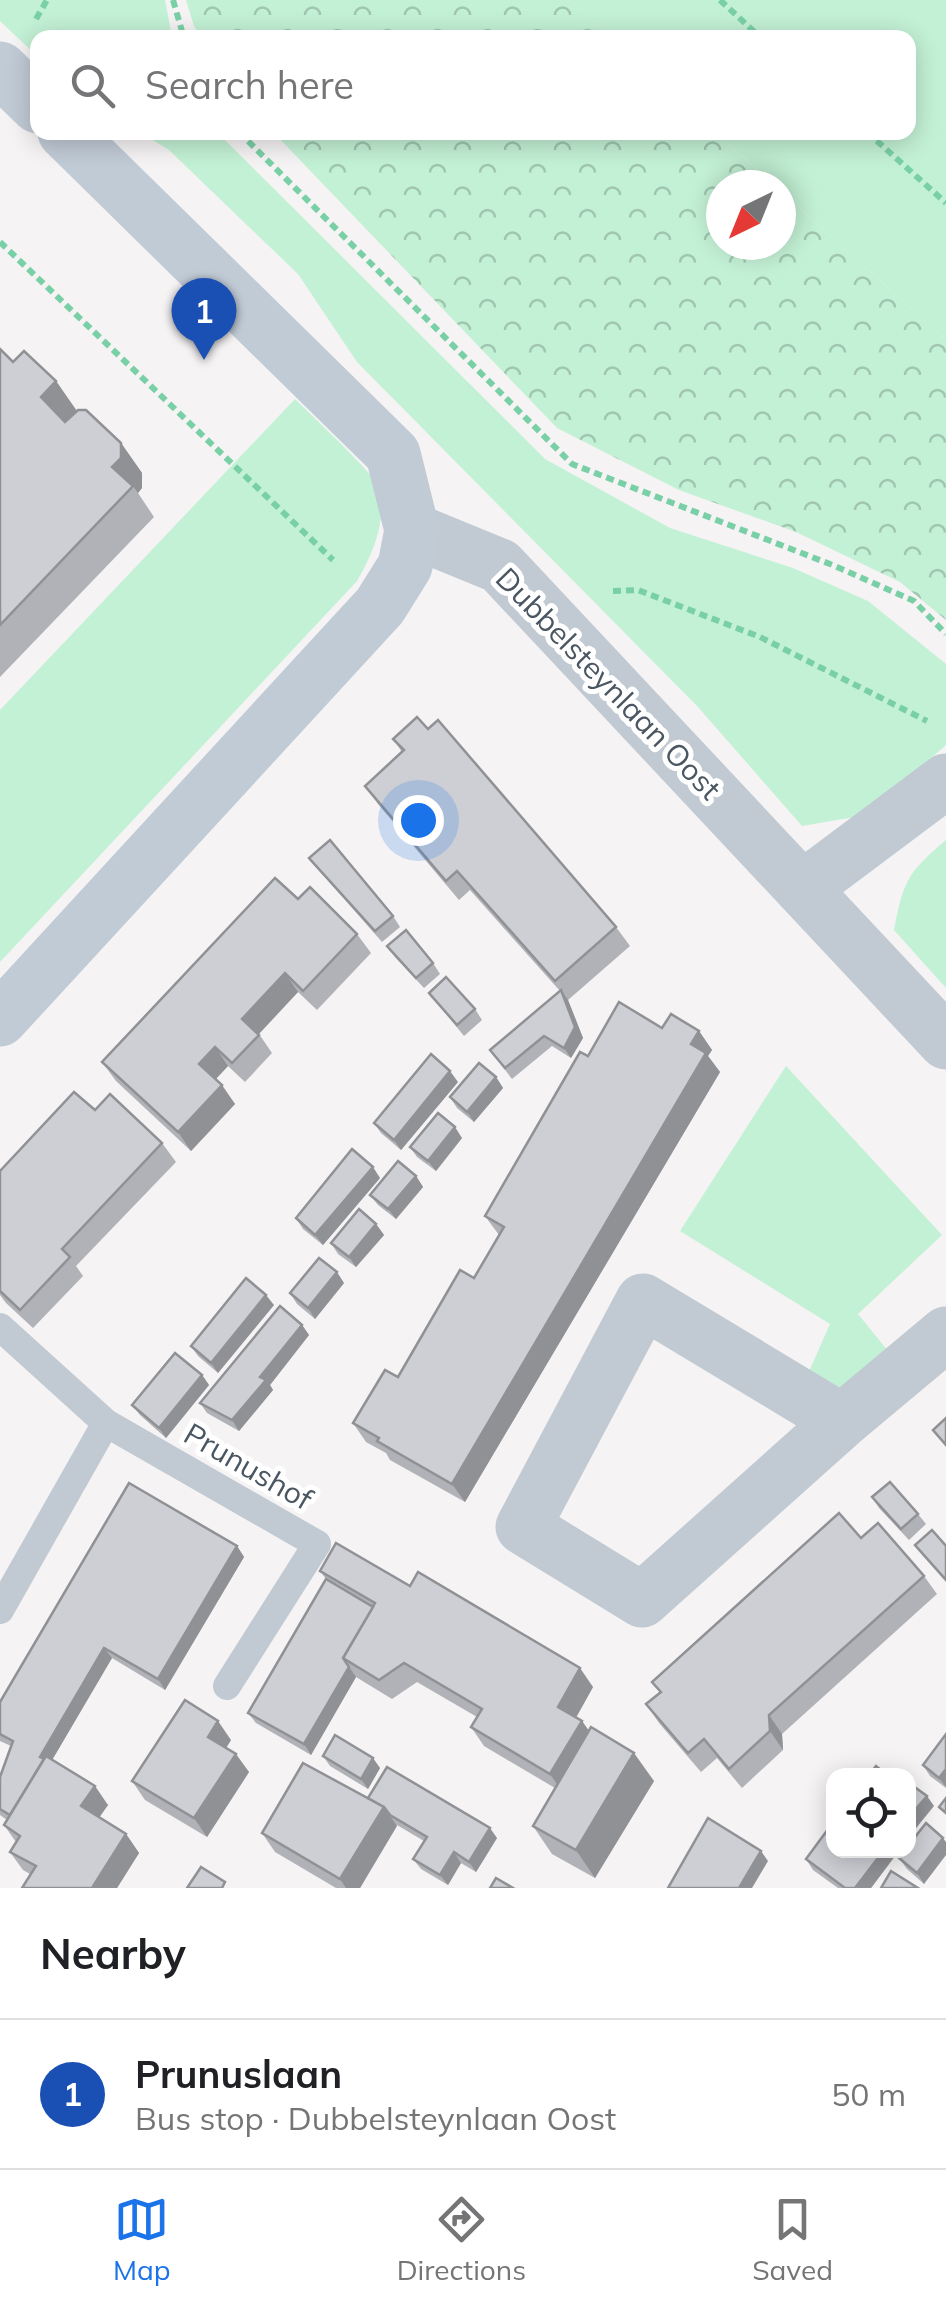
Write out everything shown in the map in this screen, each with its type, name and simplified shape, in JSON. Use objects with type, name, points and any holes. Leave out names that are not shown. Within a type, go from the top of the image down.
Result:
[{"type":"street","points":[[0,69],[30,98]]},
{"type":"street","points":[[0,1019],[380,606],[405,566],[412,530],[393,454],[72,140]]},
{"type":"street","name":"Dubbelsteynlaan Oost","points":[[412,530],[500,566],[946,1042]]},
{"type":"street","points":[[803,888],[946,781]]},
{"type":"street","points":[[842,1421],[643,1301],[523,1527],[642,1600],[842,1421],[946,1334]]},
{"type":"lane","name":"Prunushof","points":[[0,1327],[106,1423],[317,1544],[227,1686]]},
{"type":"lane","points":[[0,1610],[106,1423]]},
{"type":"path","points":[[173,0],[182,30]]},
{"type":"path","points":[[720,0],[753,30]]},
{"type":"path","points":[[247,140],[572,464],[835,566],[914,601],[946,634]]},
{"type":"path","points":[[876,140],[946,203]]},
{"type":"path","points":[[0,242],[380,606]]},
{"type":"path","points":[[544,614],[606,591],[638,590],[760,637],[931,724]]},
{"type":"green space","points":[[0,0],[165,0],[171,30],[30,30],[30,49],[0,21]]},
{"type":"green space","points":[[186,0],[570,0],[603,30],[197,30]]},
{"type":"green space","points":[[570,0],[946,0],[946,340],[796,205],[796,170],[757,170],[724,140],[916,140],[916,30],[603,30]]},
{"type":"green space","points":[[153,140],[225,140],[545,459],[670,528],[793,568],[868,601],[946,664],[946,745],[866,815],[802,826],[698,707],[357,362],[298,274],[169,150]]},
{"type":"green space","points":[[281,140],[724,140],[757,170],[706,170],[706,260],[796,260],[796,205],[946,340],[946,620],[900,582],[796,532],[679,490],[557,428]]},
{"type":"green space","points":[[295,399],[377,484],[380,522],[363,570],[357,581],[0,962],[0,710]]},
{"type":"green space","points":[[946,840],[946,988],[894,930],[909,879]]},
{"type":"green space","points":[[786,1066],[942,1235],[858,1314],[893,1357],[836,1392],[807,1376],[830,1324],[680,1231]]},
{"type":"building","points":[[0,349],[13,362],[24,351],[56,381],[41,397],[65,422],[78,410],[86,410],[121,443],[121,458],[112,467],[133,486],[0,625]]},
{"type":"building","points":[[417,717],[428,729],[438,720],[616,927],[555,981],[457,871],[446,881],[365,786],[404,750],[393,739]]},
{"type":"building","points":[[330,840],[393,916],[375,931],[309,858]]},
{"type":"building","points":[[275,878],[298,899],[310,887],[357,934],[303,991],[285,973],[242,1019],[259,1035],[232,1063],[215,1047],[199,1064],[222,1085],[178,1132],[102,1062]]},
{"type":"building","points":[[406,930],[433,963],[416,978],[387,946]]},
{"type":"building","points":[[446,977],[475,1009],[457,1025],[429,993]]},
{"type":"building","points":[[561,990],[575,1027],[564,1048],[544,1036],[505,1068],[490,1050]]},
{"type":"building","points":[[619,1002],[662,1028],[671,1014],[699,1031],[691,1044],[706,1053],[452,1484],[353,1423],[385,1370],[398,1377],[460,1270],[474,1278],[504,1227],[485,1216],[580,1052],[588,1056]]},
{"type":"building","points":[[431,1054],[450,1071],[394,1140],[374,1123]]},
{"type":"building","points":[[479,1063],[496,1077],[467,1112],[450,1097]]},
{"type":"building","points":[[74,1092],[95,1110],[110,1094],[162,1143],[62,1249],[70,1257],[20,1310],[0,1291],[0,1171]]},
{"type":"building","points":[[438,1113],[455,1127],[428,1161],[410,1147]]},
{"type":"building","points":[[352,1149],[373,1167],[315,1235],[296,1218]]},
{"type":"building","points":[[398,1161],[416,1176],[388,1209],[370,1195]]},
{"type":"building","points":[[359,1209],[376,1224],[349,1257],[331,1243]]},
{"type":"building","points":[[319,1258],[337,1272],[308,1308],[290,1293]]},
{"type":"building","points":[[246,1278],[266,1295],[211,1363],[191,1346]]},
{"type":"building","points":[[280,1306],[302,1325],[260,1377],[266,1380],[232,1420],[200,1403]]},
{"type":"building","points":[[175,1353],[202,1375],[159,1428],[132,1405]]},
{"type":"building","points":[[946,1418],[946,1445],[933,1430]]},
{"type":"building","points":[[890,1482],[918,1514],[901,1529],[872,1497]]},
{"type":"building","points":[[129,1483],[237,1546],[158,1679],[104,1648],[10,1815],[0,1809],[0,1777],[13,1741],[0,1734],[0,1702]]},
{"type":"building","points":[[839,1513],[861,1538],[878,1523],[924,1576],[769,1715],[770,1731],[729,1769],[704,1739],[688,1753],[646,1704],[661,1692],[652,1682]]},
{"type":"building","points":[[932,1530],[946,1546],[946,1580],[915,1545]]},
{"type":"building","points":[[336,1543],[410,1586],[418,1572],[580,1668],[558,1707],[582,1721],[550,1774],[471,1727],[482,1709],[404,1663],[379,1680],[343,1658],[375,1603],[320,1571]]},
{"type":"building","points":[[326,1579],[373,1607],[343,1658],[349,1667],[304,1744],[248,1713]]},
{"type":"building","points":[[185,1700],[218,1721],[208,1737],[236,1754],[194,1818],[132,1781]]},
{"type":"building","points":[[591,1727],[634,1753],[576,1850],[533,1826]]},
{"type":"building","points":[[946,1734],[946,1769],[939,1778],[923,1765]]},
{"type":"building","points":[[335,1735],[373,1758],[361,1779],[323,1756]]},
{"type":"building","points":[[46,1756],[95,1786],[81,1806],[126,1834],[92,1888],[22,1888],[36,1866],[10,1852],[20,1836],[4,1825]]},
{"type":"building","points":[[303,1763],[384,1807],[340,1879],[262,1833]]},
{"type":"building","points":[[387,1767],[490,1828],[469,1862],[454,1852],[440,1875],[413,1859],[427,1837],[368,1798]]},
{"type":"building","points":[[916,1788],[927,1796],[916,1809]]},
{"type":"building","points":[[708,1818],[761,1851],[739,1888],[668,1888]]},
{"type":"building","points":[[926,1823],[943,1838],[917,1873],[899,1858],[916,1858],[916,1836]]},
{"type":"building","points":[[826,1832],[826,1858],[878,1858],[855,1888],[845,1888],[806,1859]]},
{"type":"building","points":[[201,1867],[225,1882],[222,1888],[187,1888]]},
{"type":"building","points":[[891,1871],[918,1888],[881,1888]]},
{"type":"building","points":[[496,1878],[513,1888],[490,1888]]},
{"type":"place","name":"Prunuslaan","points":[[204,360]]}]
